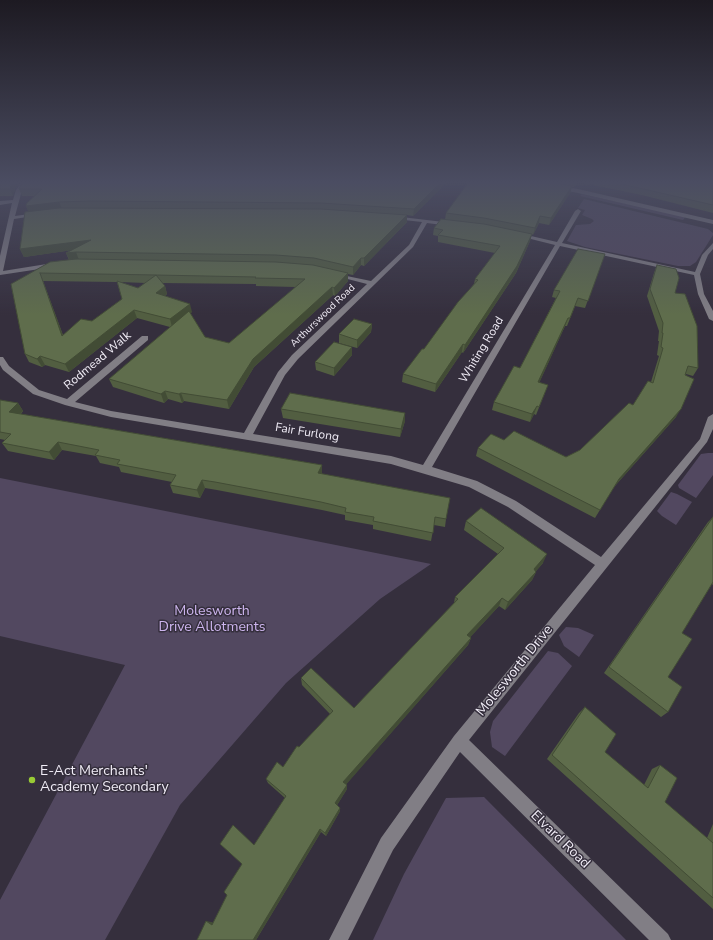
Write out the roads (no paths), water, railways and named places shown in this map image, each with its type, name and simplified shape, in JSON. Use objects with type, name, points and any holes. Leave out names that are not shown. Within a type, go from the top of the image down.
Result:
[{"type":"street","points":[[8,227],[3,238],[0,271],[59,265]]},
{"type":"street","name":"Arthurswood Road","points":[[247,436],[281,374],[295,357],[411,246],[422,227]]},
{"type":"street","name":"Whiting Road","points":[[426,469],[569,227]]},
{"type":"street","points":[[514,234],[697,274]]},
{"type":"street","points":[[713,245],[705,255],[697,274],[700,294],[713,319]]},
{"type":"street","points":[[328,272],[371,283]]},
{"type":"street","name":"Rodmead Walk","points":[[68,403],[145,338]]},
{"type":"street","name":"Fair Furlong","points":[[0,359],[6,368],[36,392],[68,403],[111,414],[390,460],[426,469],[473,484],[512,504],[602,564]]},
{"type":"street","name":"Molesworth Drive","points":[[338,940],[386,844],[459,741],[602,564],[709,442],[713,417]]},
{"type":"street","name":"Elvard Road","points":[[459,741],[662,940]]},
{"type":"place","name":"E-Act Merchants' Academy Secondary","points":[[32,780]]},
{"type":"park label","name":"Molesworth Drive Allotments","points":[[212,620]]}]
